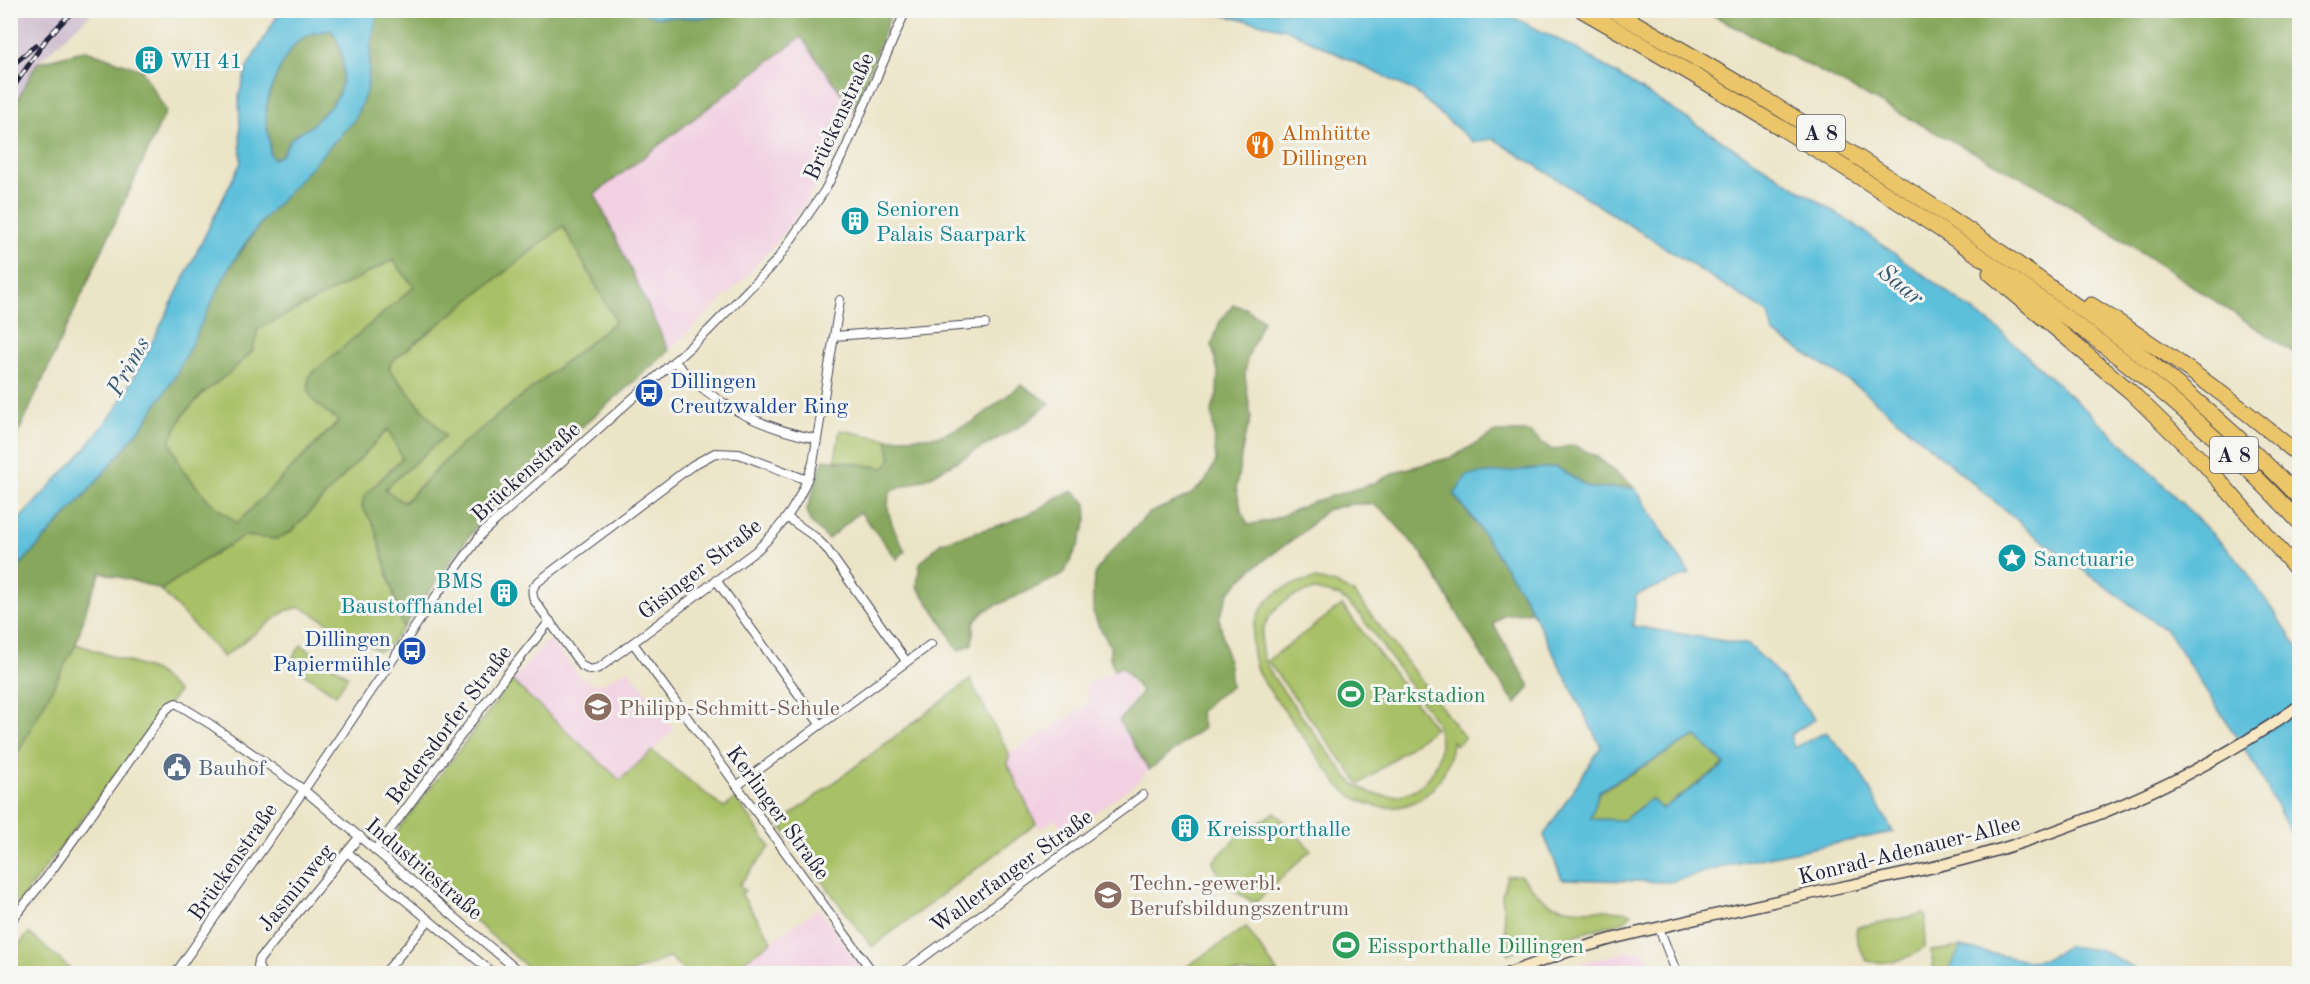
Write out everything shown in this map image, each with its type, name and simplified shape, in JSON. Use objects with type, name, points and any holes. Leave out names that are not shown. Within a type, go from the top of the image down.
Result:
[{"type":"highway","name":"A 8","points":[[1582,10],[1784,129],[1958,242],[2071,320],[2148,379],[2214,436],[2300,523]]},
{"type":"highway","name":"A 8","points":[[1612,10],[1803,122],[1901,184],[2023,267],[2171,378],[2239,438],[2300,498]]},
{"type":"highway","points":[[1958,242],[2006,288],[2131,392],[2202,461],[2300,573]]},
{"type":"highway","points":[[2023,267],[2125,325],[2257,420],[2300,456]]},
{"type":"street","name":"Brückenstraße","points":[[175,974],[483,532],[716,324],[777,260],[811,213],[845,150],[906,10]]},
{"type":"street","name":"Gisinger Straße","points":[[550,621],[582,666],[590,670],[599,668],[757,550],[788,518],[807,480],[817,439],[840,300]]},
{"type":"street","points":[[835,336],[986,324]]},
{"type":"street","points":[[674,361],[696,384],[729,407],[774,428],[817,439]]},
{"type":"street","points":[[550,621],[534,600],[531,592],[533,586],[693,465],[707,457],[716,453],[739,454],[807,480]]},
{"type":"street","points":[[788,518],[815,537],[826,548],[906,661]]},
{"type":"street","points":[[716,580],[820,724]]},
{"type":"street","name":"Bedersdorfer Straße","points":[[375,850],[504,678],[550,621]]},
{"type":"street","name":"Kerlinger Straße","points":[[633,643],[874,974]]},
{"type":"street","points":[[738,785],[931,644]]},
{"type":"street","name":"Industriestraße","points":[[10,922],[47,877],[165,711],[170,705],[176,703],[304,790],[522,974]]},
{"type":"street","name":"Konrad-Adenauer-Allee","points":[[1506,974],[1569,951],[1659,928],[1935,867],[2021,843],[2114,807],[2188,772],[2222,754],[2300,705]]},
{"type":"street","name":"Wallerfanger Straße","points":[[901,974],[1143,795]]},
{"type":"street","name":"Jasminweg","points":[[262,974],[258,966],[259,960],[360,836]]},
{"type":"street","points":[[347,852],[494,974]]},
{"type":"street","points":[[384,974],[429,920]]},
{"type":"street","points":[[1659,928],[1677,974]]},
{"type":"shaded area","points":[[11,11],[94,11],[37,63],[11,112]]},
{"type":"shaded area","points":[[801,36],[854,111],[824,174],[802,209],[745,278],[669,351],[595,195]]},
{"type":"shaded area","name":"Philipp-Schmitt-Schule","points":[[545,642],[553,643],[579,676],[593,684],[604,683],[629,669],[674,730],[620,781],[512,681]]},
{"type":"shaded area","points":[[1124,666],[1136,695],[1119,721],[1149,770],[1136,783],[1066,834],[1055,819],[1041,830],[1008,764],[1009,754],[1089,704],[1086,685]]},
{"type":"shaded area","points":[[819,908],[865,973],[732,973],[772,941]]},
{"type":"shaded area","points":[[1627,951],[1642,951],[1654,962],[1659,973],[1548,973]]},
{"type":"green space","points":[[638,10],[655,17],[702,18],[754,10],[892,11],[854,111],[801,37],[595,194],[669,351],[533,469],[481,520],[403,628],[374,525],[362,507],[364,496],[402,458],[388,429],[291,532],[276,539],[244,536],[161,590],[101,572],[89,600],[76,644],[11,766],[11,575],[92,487],[144,424],[228,270],[263,220],[371,46],[378,11]],"holes":[[[563,226],[616,321],[461,445],[404,503],[385,489],[445,436],[389,369],[391,362]],[[393,260],[414,287],[309,376],[308,385],[312,398],[339,421],[237,523],[209,501],[182,469],[170,440],[184,414],[203,393],[252,352],[258,329]]]},
{"type":"green space","points":[[1705,11],[2299,11],[2299,356],[2051,193]]},
{"type":"green space","points":[[331,30],[342,55],[343,75],[338,94],[326,111],[311,126],[293,137],[283,153],[274,159],[270,154],[266,117],[273,83],[285,59],[300,40],[311,34]]},
{"type":"green space","points":[[86,50],[142,70],[166,111],[11,449],[11,112],[37,63]]},
{"type":"green space","points":[[563,226],[616,321],[461,445],[403,503],[384,490],[444,436],[389,369],[391,362]]},
{"type":"green space","points":[[393,260],[414,287],[339,420],[237,524],[209,501],[182,469],[170,440],[184,414],[203,393],[252,352],[258,329]]},
{"type":"green space","points":[[1233,305],[1245,308],[1263,320],[1247,359],[1245,376],[1251,418],[1244,440],[1236,488],[1248,525],[1272,520],[1315,501],[1369,485],[1402,470],[1453,457],[1496,432],[1529,432],[1552,450],[1574,445],[1597,457],[1635,488],[1590,488],[1556,467],[1454,495],[1505,566],[1532,611],[1503,615],[1493,624],[1530,686],[1516,704],[1487,664],[1423,555],[1385,512],[1372,504],[1350,504],[1326,510],[1303,532],[1252,569],[1229,592],[1219,618],[1231,687],[1212,700],[1200,712],[1203,728],[1149,770],[1119,721],[1142,692],[1122,667],[1114,670],[1110,658],[1110,645],[1093,611],[1093,587],[1096,571],[1107,556],[1148,514],[1190,495],[1205,482],[1216,461],[1212,411],[1217,393],[1218,372],[1212,345],[1219,323]]},
{"type":"green space","points":[[1021,385],[1050,403],[1022,425],[927,478],[891,491],[889,514],[905,551],[897,559],[860,512],[828,539],[810,522],[807,509],[824,459],[884,468],[891,459],[887,439],[939,436],[973,422]]},
{"type":"green space","points":[[388,429],[402,458],[364,496],[362,507],[374,524],[403,628],[385,649],[379,651],[301,607],[285,611],[223,657],[161,590],[244,536],[276,539],[291,532]]},
{"type":"green space","points":[[840,430],[887,439],[891,459],[884,468],[835,460]]},
{"type":"green space","points":[[1073,491],[1086,503],[1087,520],[1078,546],[1063,575],[986,610],[974,622],[972,644],[958,651],[945,627],[917,586],[920,563],[940,543],[1006,523],[1038,510],[1057,497]]},
{"type":"green space","points":[[1321,580],[1337,584],[1356,595],[1465,738],[1456,745],[1452,741],[1448,763],[1439,781],[1427,794],[1411,803],[1394,807],[1376,806],[1357,799],[1339,786],[1260,677],[1254,659],[1252,642],[1259,612],[1281,590],[1297,583]],"holes":[[[1315,590],[1339,596],[1358,612],[1435,720],[1440,741],[1438,760],[1430,776],[1417,788],[1402,795],[1384,796],[1366,791],[1348,778],[1270,673],[1265,662],[1262,648],[1265,624],[1280,605],[1290,598]]]},
{"type":"green space","name":"Parkstadion","points":[[1342,605],[1435,728],[1360,784],[1267,661]]},
{"type":"green space","points":[[76,644],[155,671],[178,692],[16,906],[10,902],[10,766]]},
{"type":"green space","points":[[301,645],[348,676],[336,695],[289,663]]},
{"type":"green space","points":[[970,680],[1009,754],[1008,764],[1036,824],[872,947],[779,824]]},
{"type":"green space","points":[[512,681],[620,780],[652,751],[724,808],[736,798],[770,847],[739,885],[745,891],[741,894],[772,941],[727,973],[686,973],[670,957],[631,973],[534,973],[387,844]]},
{"type":"green space","points":[[1696,736],[1725,764],[1662,809],[1651,799],[1623,820],[1590,819],[1599,792]]},
{"type":"green space","points":[[1275,812],[1311,850],[1255,903],[1224,885],[1213,862],[1237,837]]},
{"type":"green space","points":[[1520,875],[1540,896],[1557,906],[1632,913],[1625,921],[1508,954],[1502,896],[1507,876]]},
{"type":"green space","points":[[1923,914],[1926,917],[1924,948],[1911,956],[1897,960],[1867,961],[1857,940],[1857,927]]},
{"type":"green space","points":[[1246,927],[1278,973],[1177,973]]},
{"type":"green space","points":[[29,933],[75,973],[11,973],[11,954]]},
{"type":"green space","points":[[1961,947],[1950,969],[1951,973],[1934,973],[1931,951]]},
{"type":"water","points":[[280,11],[378,11],[371,46],[367,90],[355,119],[263,220],[244,245],[228,270],[176,375],[144,424],[92,487],[11,575],[11,528],[87,447],[116,409],[158,331],[241,162],[239,95],[247,67]],"holes":[[[331,30],[342,55],[343,75],[334,102],[311,126],[293,137],[283,153],[274,159],[270,154],[266,117],[269,96],[278,71],[292,49],[308,35]]]},
{"type":"water","points":[[638,11],[754,11],[702,18],[655,17]]},
{"type":"water","name":"Saar","points":[[1204,11],[1501,11],[1577,49],[1857,226],[1999,330],[2124,445],[2240,562],[2299,649],[2299,849],[2256,767],[2168,632],[2032,533],[1861,389],[1773,333],[1768,313],[1494,139],[1473,142],[1414,91],[1286,29]]},
{"type":"water","points":[[1556,467],[1590,488],[1635,488],[1690,574],[1636,595],[1633,626],[1749,645],[1772,667],[1815,719],[1790,735],[1794,748],[1826,732],[1858,768],[1893,832],[1733,864],[1670,882],[1562,879],[1544,835],[1601,747],[1523,594],[1476,523],[1454,495],[1467,475]],"holes":[[[1696,736],[1725,765],[1662,809],[1651,799],[1623,820],[1591,819],[1599,791]]]},
{"type":"water","points":[[2068,946],[2101,950],[2144,973],[1951,974],[1949,969],[1961,947],[2028,961],[2046,959]]},
{"type":"railway","points":[[10,92],[47,38],[74,10]]},
{"type":"railway","points":[[10,67],[36,45]]},
{"type":"place","name":"WH 41","points":[[149,60]]},
{"type":"place","name":"Almhütte Dillingen","points":[[1260,145]]},
{"type":"place","name":"Senioren Palais Saarpark","points":[[855,221]]},
{"type":"place","name":"Dillingen Creutzwalder Ring","points":[[649,393]]},
{"type":"place","name":"Sanctuarie","points":[[2012,558]]},
{"type":"place","name":"BMS Baustoffhandel","points":[[504,593]]},
{"type":"place","name":"Dillingen Papiermühle","points":[[412,651]]},
{"type":"place","name":"Parkstadion","points":[[1351,694]]},
{"type":"place","name":"Philipp-Schmitt-Schule","points":[[598,707]]},
{"type":"place","name":"Bauhof","points":[[177,767]]},
{"type":"place","name":"Kreissporthalle","points":[[1185,828]]},
{"type":"place","name":"Techn.-gewerbl. Berufsbildungszentrum","points":[[1108,895]]},
{"type":"place","name":"Eissporthalle Dillingen","points":[[1346,945]]},
{"type":"water label","name":"Prims","points":[[128,366]]}]
